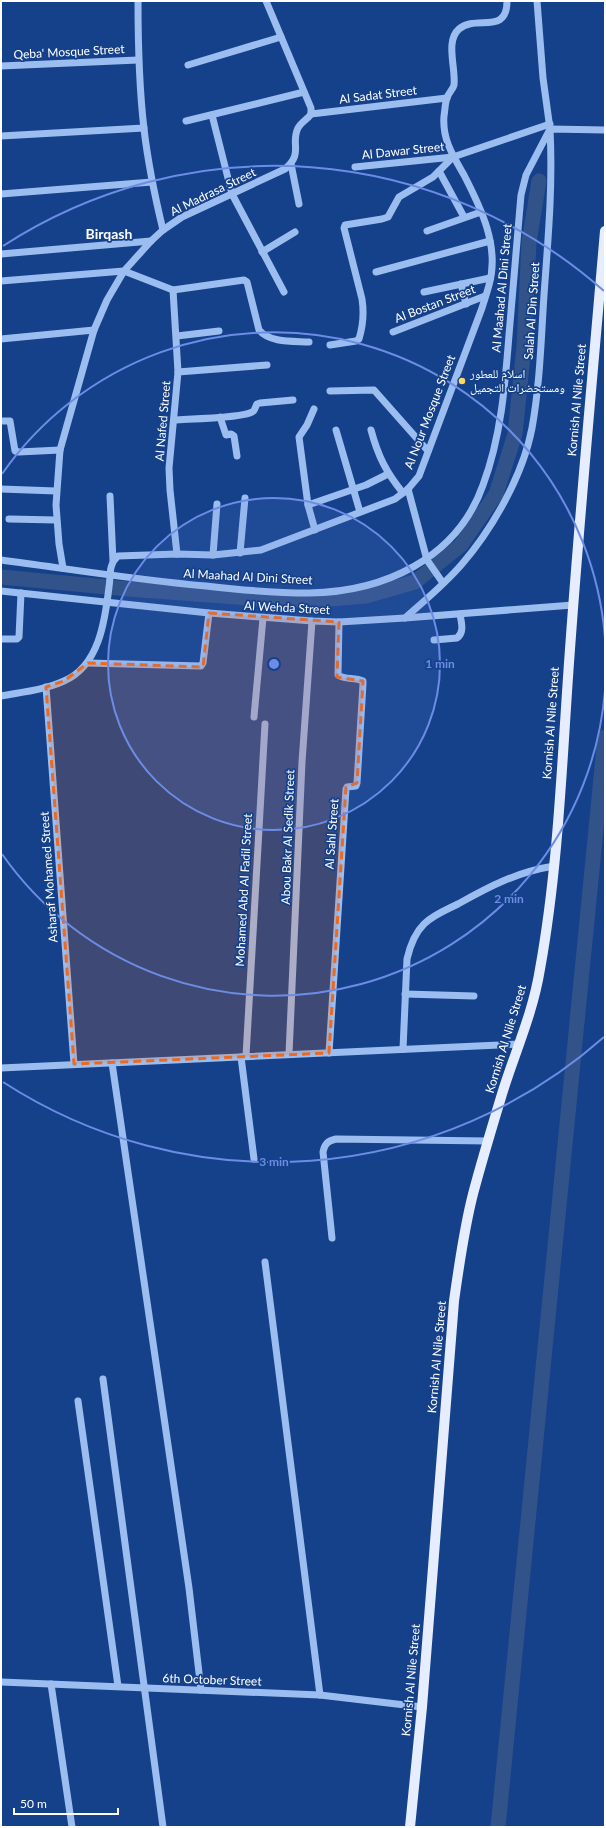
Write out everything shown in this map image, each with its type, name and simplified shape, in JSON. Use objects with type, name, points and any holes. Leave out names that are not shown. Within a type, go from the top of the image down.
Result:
[{"type":"main road","name":"Kornish Al Nile Street","points":[[410,1827],[422,1707],[454,1301],[462,1247],[472,1201],[488,1141],[503,1091],[531,1010],[540,971],[554,866],[573,605],[605,231]]},
{"type":"street","points":[[138,1],[138,60],[144,128],[152,182],[163,230]]},
{"type":"street","points":[[266,1],[311,108],[311,114],[298,128],[296,136],[297,151],[291,164],[299,204]]},
{"type":"street","name":"Al Nour Mosque Street","points":[[113,561],[118,556],[125,555],[213,555],[261,550],[395,499],[406,491],[419,476],[486,296],[492,259],[490,241],[481,212],[464,175],[453,157],[446,138],[444,118],[447,98],[454,86],[452,49],[454,37],[456,33],[464,26],[498,21],[504,17],[507,11],[507,1]]},
{"type":"street","points":[[537,1],[543,78],[550,126]]},
{"type":"street","points":[[188,65],[281,37]]},
{"type":"street","name":"Qeba' Mosque Street","points":[[1,66],[138,60]]},
{"type":"street","points":[[186,121],[304,92]]},
{"type":"street","name":"Al Sadat Street","points":[[311,114],[447,98]]},
{"type":"street","points":[[212,115],[232,194],[284,292]]},
{"type":"street","points":[[330,345],[356,341],[359,339],[361,330],[363,309],[362,299],[344,228],[345,225],[385,218],[391,214],[399,197],[433,176],[453,157],[550,126],[605,130]]},
{"type":"street","name":"Al Maahad Al Dini Street","points":[[1,560],[63,568],[110,577],[223,588],[310,593],[341,590],[371,584],[400,574],[427,560],[451,539],[470,515],[483,487],[492,458],[503,403],[521,195],[526,175],[550,126]]},
{"type":"street","name":"Salah Al Din Street","points":[[405,618],[462,564],[485,533],[505,501],[520,466],[532,430],[538,389],[550,212],[550,126]]},
{"type":"street","points":[[1,136],[144,128]]},
{"type":"street","name":"Al Dawar Street","points":[[355,167],[453,157]]},
{"type":"street","name":"Al Madrasa Street","points":[[63,568],[56,520],[56,491],[60,450],[94,330],[107,300],[124,271],[163,230],[182,217],[291,164]]},
{"type":"street","points":[[439,171],[464,217]]},
{"type":"street","points":[[1,194],[152,182]]},
{"type":"street","points":[[426,231],[481,212]]},
{"type":"street","points":[[262,252],[295,232]]},
{"type":"street","points":[[1,254],[151,241]]},
{"type":"street","points":[[376,272],[490,241]]},
{"type":"street","points":[[1,281],[124,271],[173,290],[244,280],[247,282],[259,330],[263,335],[274,339],[309,342]]},
{"type":"street","points":[[424,292],[490,278]]},
{"type":"street","points":[[461,284],[466,304]]},
{"type":"street","name":"Al Nafed Street","points":[[173,290],[178,372],[175,420],[170,460],[170,490],[177,554]]},
{"type":"street","name":"Al Bostan Street","points":[[393,332],[486,296]]},
{"type":"street","points":[[1,339],[94,330]]},
{"type":"street","points":[[177,336],[219,331]]},
{"type":"street","points":[[178,372],[267,364]]},
{"type":"street","points":[[330,391],[374,390],[428,451]]},
{"type":"street","points":[[175,420],[251,413],[254,412],[257,404],[260,403],[293,400]]},
{"type":"street","points":[[314,409],[309,421],[299,437],[308,505],[315,530]]},
{"type":"street","points":[[220,417],[226,435],[231,434],[234,436],[237,456]]},
{"type":"street","points":[[1,421],[10,421],[15,451],[60,450]]},
{"type":"street","points":[[336,430],[360,512]]},
{"type":"street","points":[[371,430],[377,453],[388,474],[406,491],[427,560],[443,583]]},
{"type":"street","points":[[308,505],[353,490],[388,474]]},
{"type":"street","points":[[1,489],[56,491]]},
{"type":"street","points":[[1,696],[46,687],[64,681],[79,672],[88,663],[100,635],[108,602],[110,567],[113,561],[110,496]]},
{"type":"street","points":[[240,553],[245,498]]},
{"type":"street","points":[[213,555],[217,504]]},
{"type":"street","points":[[9,519],[56,520]]},
{"type":"street","name":"Al Wehda Street","points":[[1,591],[209,614],[339,622],[573,605]]},
{"type":"street","points":[[1,639],[13,640],[19,637],[21,593]]},
{"type":"street","points":[[88,663],[201,666],[203,664],[209,614]]},
{"type":"street","points":[[434,640],[457,638],[460,636],[462,632],[460,614]]},
{"type":"street","points":[[254,717],[263,618]]},
{"type":"street","name":"Abou Bakr Al Sedik Street","points":[[289,1054],[302,762],[312,621]]},
{"type":"street","name":"Al Sahl Street","points":[[329,1052],[346,789],[347,787],[356,786],[357,783],[363,684],[363,681],[359,679],[338,676],[339,622]]},
{"type":"street","name":"Asharaf Mohamed Street","points":[[46,687],[74,1064]]},
{"type":"street","name":"Mohamed Abd Al Fadil Street","points":[[254,1159],[244,1056],[265,724]]},
{"type":"street","points":[[403,1049],[407,960],[410,947],[424,924],[434,916],[495,883],[524,872],[554,866]]},
{"type":"street","points":[[405,994],[474,996]]},
{"type":"street","points":[[1,1068],[520,1044]]},
{"type":"street","points":[[112,1063],[189,1588],[201,1690]]},
{"type":"street","points":[[332,1238],[323,1152],[324,1145],[329,1141],[336,1139],[488,1141]]},
{"type":"street","points":[[265,1262],[320,1695]]},
{"type":"street","points":[[104,1379],[163,1827]]},
{"type":"street","points":[[78,1401],[118,1686]]},
{"type":"street","name":"6th October Street","points":[[1,1682],[320,1695],[422,1707]]},
{"type":"street","points":[[51,1684],[72,1827]]},
{"type":"highlighted area","points":[[209,613],[339,622],[337,677],[363,681],[357,783],[346,787],[329,1053],[74,1064],[46,687],[64,681],[88,663],[203,667]]},
{"type":"waterway","points":[[1,577],[128,589],[276,600],[318,600],[366,596],[415,582],[461,545],[496,494],[515,434],[524,346],[529,242],[539,181]]},
{"type":"waterway","points":[[498,1827],[605,737]]},
{"type":"place","name":"اسلام للعطور ومستحضرات التجميل","points":[[462,381]]},
{"type":"district","name":"Birqash","points":[[109,234]]}]
